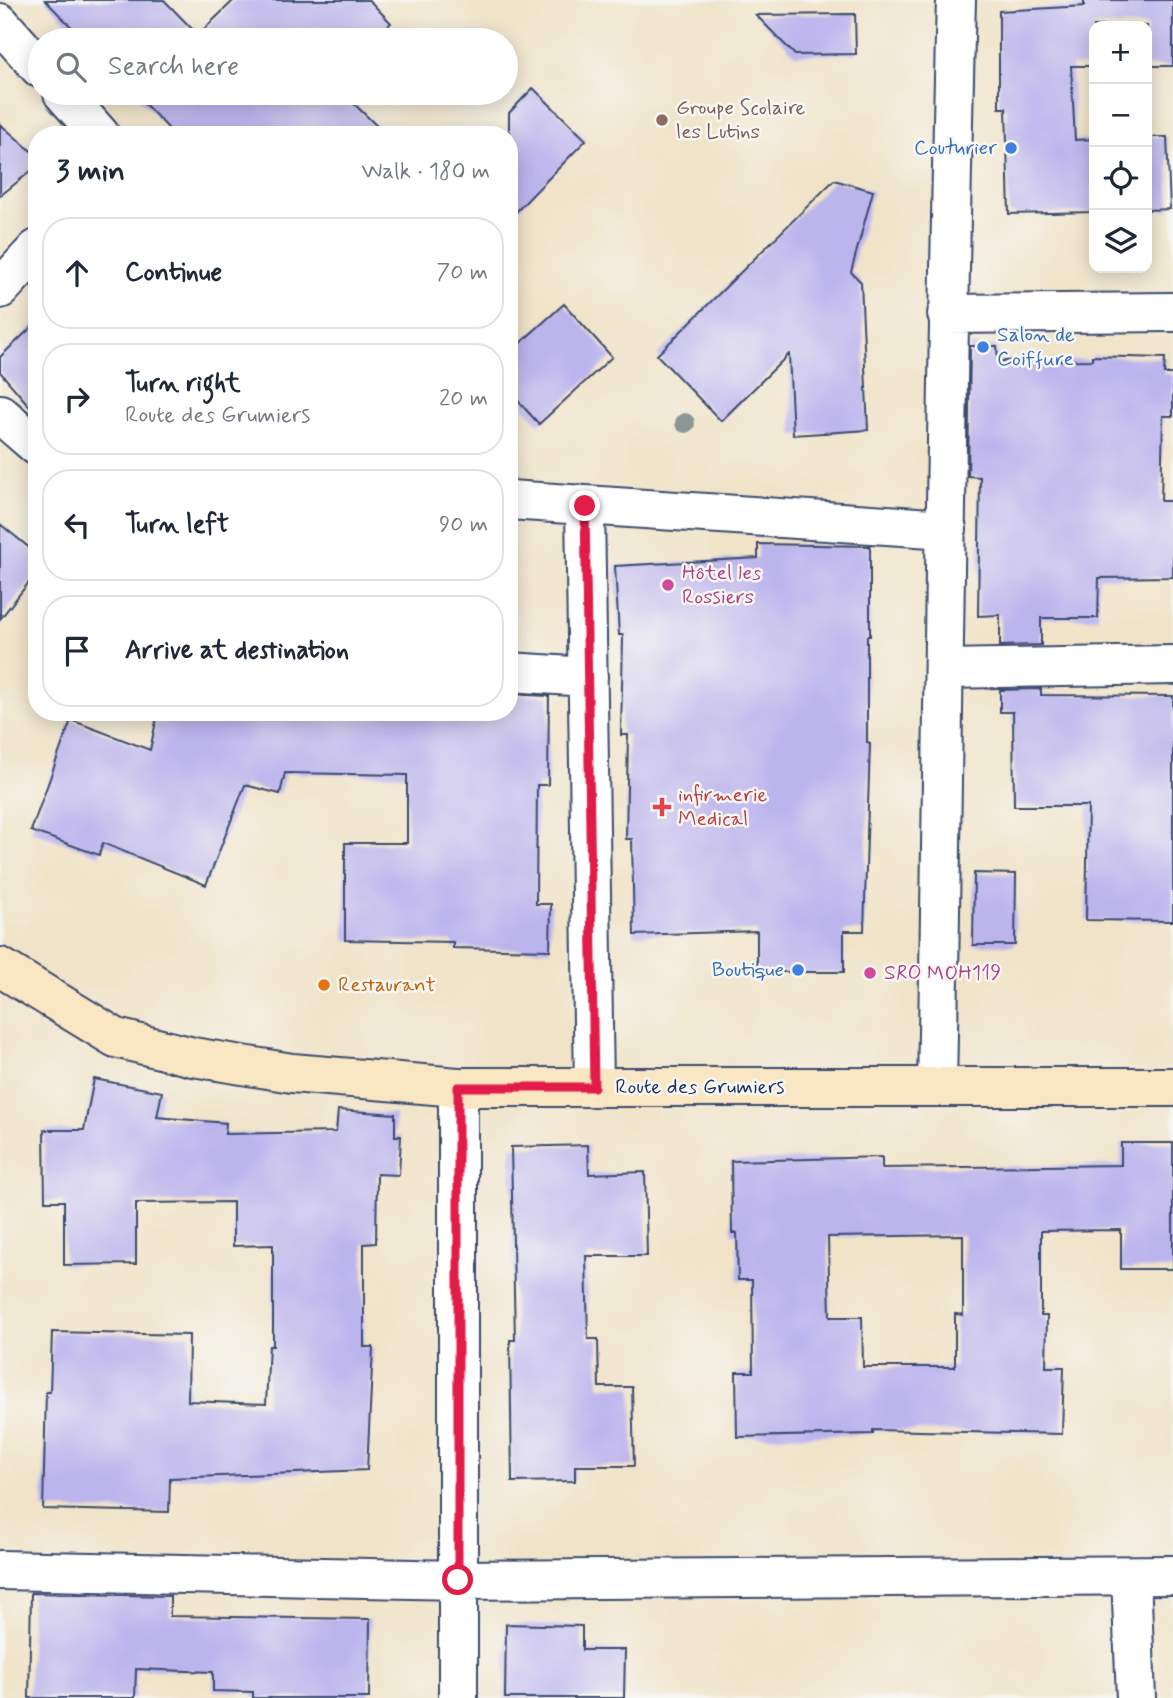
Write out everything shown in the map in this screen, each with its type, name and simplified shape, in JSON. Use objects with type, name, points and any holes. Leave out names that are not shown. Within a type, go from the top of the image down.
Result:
[{"type":"main road","name":"Route des Grumiers","points":[[0,967],[116,1038],[193,1057],[292,1073],[458,1087],[1173,1087]]},
{"type":"street","points":[[937,1087],[946,668],[947,314],[956,0]]},
{"type":"street","points":[[0,23],[28,54]]},
{"type":"street","points":[[74,105],[92,126]]},
{"type":"street","points":[[0,289],[28,259]]},
{"type":"street","points":[[947,314],[1173,312]]},
{"type":"street","points":[[0,414],[28,438]]},
{"type":"street","points":[[518,501],[947,529]]},
{"type":"street","points":[[585,506],[594,1087]]},
{"type":"street","points":[[946,668],[1173,665]]},
{"type":"street","points":[[518,673],[588,677]]},
{"type":"street","points":[[458,1087],[458,1698]]},
{"type":"street","points":[[0,1570],[458,1580],[1173,1575]]},
{"type":"street","points":[[1131,1576],[1136,1698]]},
{"type":"building","points":[[45,0],[164,0],[191,28],[72,28]]},
{"type":"building","points":[[234,0],[369,0],[391,23],[386,28],[205,28]]},
{"type":"building","points":[[1084,0],[1173,0],[1173,66],[1152,66],[1152,21],[1089,21],[1089,66],[1071,66],[1075,140],[1089,139],[1089,212],[1009,214],[1006,108],[999,108],[999,11],[1084,6]]},
{"type":"building","points":[[855,14],[856,54],[795,55],[756,15]]},
{"type":"building","points":[[533,88],[586,140],[518,210],[518,126],[509,126],[509,113]]},
{"type":"building","points":[[146,105],[355,105],[377,126],[166,126]]},
{"type":"building","points":[[0,124],[28,148],[28,173],[0,196]]},
{"type":"building","points":[[1152,137],[1167,137],[1170,209],[1152,210]]},
{"type":"building","points":[[834,180],[873,191],[851,272],[861,282],[868,430],[793,435],[789,354],[721,421],[657,355]]},
{"type":"building","points":[[564,304],[612,357],[539,424],[518,401],[518,345]]},
{"type":"building","points":[[28,331],[28,405],[0,372],[0,357]]},
{"type":"building","points":[[970,346],[997,346],[998,361],[1092,360],[1092,356],[1165,358],[1164,374],[1173,374],[1173,416],[1163,416],[1161,501],[1173,501],[1173,577],[1099,578],[1098,618],[1041,618],[1041,645],[1000,646],[1000,615],[978,616],[980,477],[968,476]]},
{"type":"building","points":[[0,524],[28,547],[28,583],[0,619]]},
{"type":"building","points":[[758,544],[870,546],[867,742],[870,743],[864,931],[844,931],[844,972],[757,972],[757,931],[634,935],[632,839],[626,839],[628,735],[621,735],[623,635],[619,635],[615,566],[758,558]]},
{"type":"building","points":[[1041,689],[1041,695],[1173,696],[1173,921],[1086,920],[1088,806],[1014,806],[1013,712],[1000,712],[1000,690]]},
{"type":"building","points":[[518,694],[549,696],[548,785],[537,785],[536,904],[551,904],[550,950],[453,948],[453,942],[345,940],[345,843],[407,843],[407,775],[285,773],[280,794],[245,785],[206,885],[103,843],[99,855],[31,831],[71,721],[150,750],[156,721],[518,721]]},
{"type":"building","points":[[974,873],[1016,874],[1015,945],[973,945]]},
{"type":"building","points":[[94,1079],[162,1092],[157,1117],[226,1123],[225,1134],[336,1132],[338,1110],[395,1114],[395,1136],[401,1136],[399,1175],[377,1174],[376,1243],[364,1244],[364,1347],[373,1347],[367,1470],[170,1478],[169,1512],[43,1509],[46,1392],[50,1392],[52,1332],[189,1335],[188,1401],[266,1404],[269,1346],[273,1346],[273,1245],[233,1246],[233,1202],[136,1203],[136,1264],[64,1265],[64,1201],[45,1201],[44,1130],[84,1130]]},
{"type":"building","points":[[1121,1143],[1173,1143],[1173,1269],[1121,1269],[1121,1230],[1041,1231],[1041,1316],[1047,1316],[1046,1367],[1064,1367],[1062,1434],[873,1430],[873,1434],[737,1437],[736,1372],[753,1372],[752,1280],[738,1280],[737,1233],[732,1233],[731,1161],[882,1157],[882,1168],[1121,1165]],"holes":[[[963,1235],[963,1315],[955,1314],[955,1367],[863,1367],[862,1317],[830,1317],[828,1237]]]},
{"type":"building","points":[[588,1145],[589,1174],[645,1172],[647,1256],[586,1256],[588,1339],[598,1339],[599,1387],[632,1387],[634,1466],[575,1466],[575,1481],[512,1482],[510,1340],[515,1340],[511,1147]]},
{"type":"building","points":[[31,1593],[170,1596],[170,1616],[370,1619],[369,1698],[253,1698],[253,1692],[213,1691],[213,1672],[136,1669],[135,1698],[29,1698]]},
{"type":"building","points":[[506,1624],[582,1626],[582,1650],[625,1650],[624,1698],[505,1698]]},
{"type":"place","name":"Groupe Scolaire les Lutins","points":[[662,120]]},
{"type":"place","name":"Couturier","points":[[1011,148]]},
{"type":"place","name":"Salon de Coiffure","points":[[983,347]]},
{"type":"place","name":"Hôtel les Rossiers","points":[[668,585]]},
{"type":"place","name":"infirmerie Medical","points":[[662,807]]},
{"type":"place","name":"Boutique","points":[[798,970]]},
{"type":"place","name":"SRO MOH119","points":[[870,973]]},
{"type":"place","name":"Restaurant","points":[[324,985]]},
{"type":"route","points":[[458,1580],[458,1087],[594,1087],[585,506]]}]
